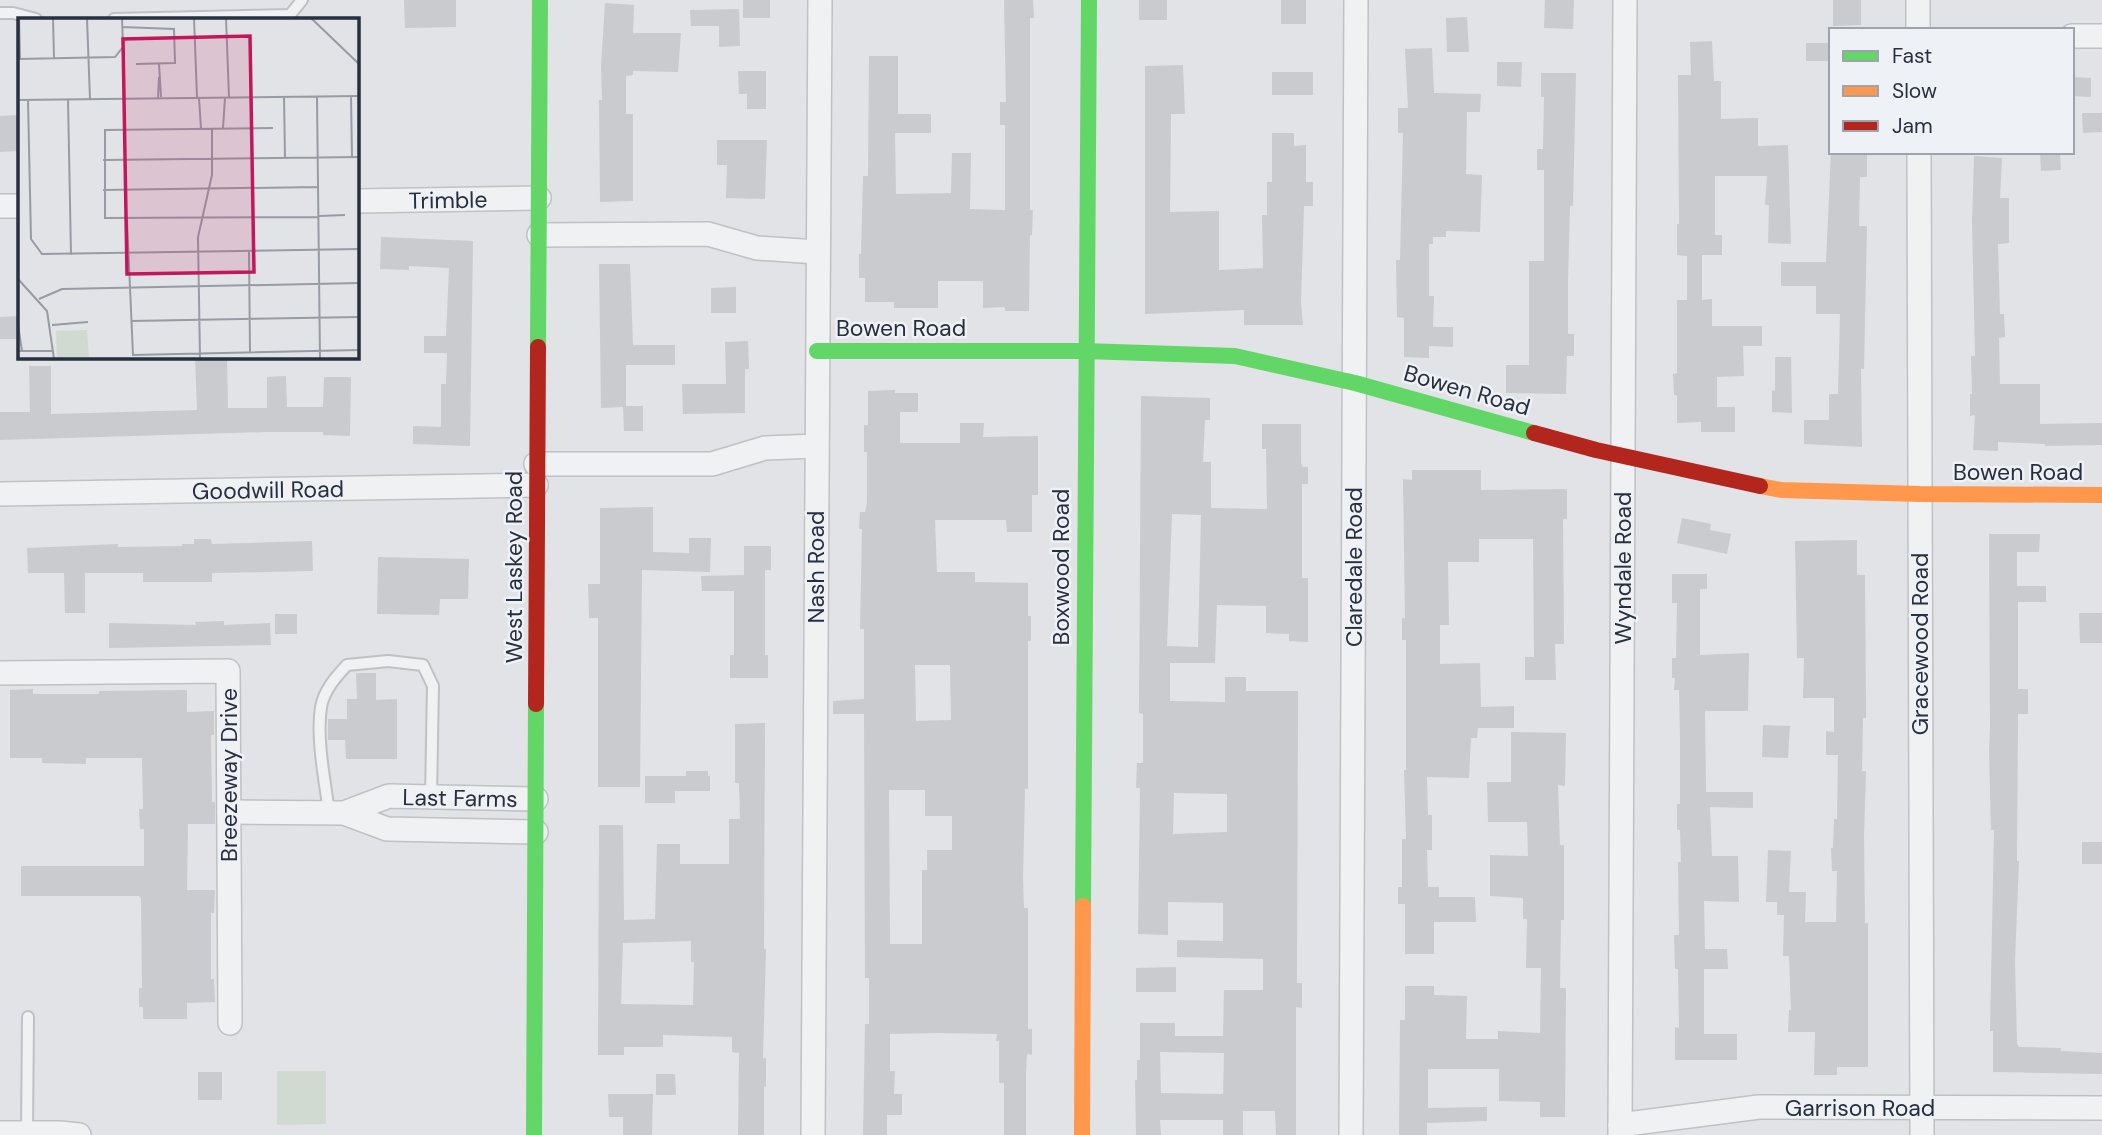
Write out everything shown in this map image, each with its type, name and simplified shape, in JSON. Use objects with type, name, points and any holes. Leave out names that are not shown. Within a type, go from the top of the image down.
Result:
[{"type":"street","name":"West Laskey Road","points":[[534,1135],[540,0]]},
{"type":"street","name":"Nash Road","points":[[813,1135],[820,0]]},
{"type":"street","name":"Boxwood Road","points":[[1082,1135],[1089,0]]},
{"type":"street","name":"Claredale Road","points":[[1351,1135],[1356,0]]},
{"type":"street","name":"Wyndale Road","points":[[1620,1130],[1625,0]]},
{"type":"street","points":[[1918,0],[1918,28]]},
{"type":"street","points":[[2074,36],[2102,36]]},
{"type":"street","name":"Gracewood Road","points":[[1919,154],[1922,1135]]},
{"type":"street","name":"Trimble","points":[[359,201],[539,198]]},
{"type":"street","points":[[0,206],[18,206]]},
{"type":"street","points":[[539,235],[708,234],[757,248],[817,252]]},
{"type":"street","name":"Bowen Road","points":[[817,351],[1183,352],[1235,356],[1355,383],[1596,450],[1781,490],[2102,495]]},
{"type":"street","name":"Goodwill Road","points":[[0,494],[536,474],[712,464],[765,448],[816,446]]},
{"type":"street","name":"Breezeway Drive","points":[[0,673],[228,671],[230,1023]]},
{"type":"street","name":"Last Farms","points":[[337,813],[389,796],[536,799]]},
{"type":"street","name":"Last Farms","points":[[229,812],[337,813],[387,829],[536,832]]},
{"type":"street","name":"Garrison Road","points":[[1620,1130],[1759,1107],[2102,1108]]},
{"type":"street","points":[[0,1133],[79,1135]]},
{"type":"lane","points":[[12,0],[13,13]]},
{"type":"lane","points":[[158,18],[290,15],[302,0]]},
{"type":"lane","points":[[0,13],[32,18]]},
{"type":"lane","points":[[337,813],[321,745],[321,706],[330,684],[347,665],[388,661],[423,665],[433,686],[431,797]]},
{"type":"lane","points":[[27,1132],[28,1017]]},
{"type":"shaded area","points":[[277,1071],[326,1071],[326,1124],[277,1125]]},
{"type":"building","points":[[404,0],[456,0],[456,27],[405,28]]},
{"type":"building","points":[[743,0],[770,0],[770,18],[743,18]]},
{"type":"building","points":[[1004,0],[1033,0],[1034,18],[1030,18],[1030,210],[1033,210],[1029,311],[1005,311],[1005,307],[983,308],[983,281],[938,281],[938,308],[894,308],[894,302],[865,302],[865,278],[859,278],[859,254],[863,176],[868,176],[869,56],[898,56],[898,114],[931,114],[931,133],[895,133],[896,194],[951,193],[952,153],[971,153],[970,209],[1005,210],[1005,125],[1000,125],[1000,102],[1006,102]]},
{"type":"building","points":[[1139,0],[1167,0],[1167,20],[1139,20]]},
{"type":"building","points":[[1281,0],[1306,0],[1306,24],[1281,24]]},
{"type":"building","points":[[1545,0],[1574,0],[1573,29],[1544,28]]},
{"type":"building","points":[[1833,0],[1861,0],[1861,25],[1833,26]]},
{"type":"building","points":[[605,3],[634,5],[633,33],[681,33],[678,72],[633,71],[633,75],[626,76],[626,114],[633,114],[633,201],[600,202],[599,100],[602,100]]},
{"type":"building","points":[[739,9],[740,46],[719,47],[719,26],[691,26],[690,10]]},
{"type":"building","points":[[1467,17],[1469,52],[1447,52],[1446,18]]},
{"type":"building","points":[[1712,41],[1714,81],[1721,81],[1721,119],[1758,118],[1758,146],[1788,145],[1791,244],[1768,243],[1769,205],[1765,205],[1767,176],[1715,176],[1715,235],[1722,235],[1722,255],[1702,255],[1702,300],[1712,299],[1712,326],[1762,326],[1762,346],[1743,346],[1744,376],[1717,377],[1717,407],[1735,407],[1735,432],[1701,432],[1701,422],[1677,423],[1677,395],[1674,395],[1673,374],[1677,373],[1677,300],[1687,300],[1687,256],[1677,255],[1678,75],[1691,75],[1690,42]]},
{"type":"building","points":[[1806,43],[1828,43],[1828,61],[1806,61]]},
{"type":"building","points":[[1432,48],[1434,93],[1481,94],[1480,112],[1467,112],[1466,174],[1482,175],[1480,232],[1446,231],[1446,237],[1433,237],[1433,244],[1429,244],[1429,296],[1434,296],[1433,327],[1453,327],[1453,347],[1429,346],[1429,358],[1404,357],[1404,318],[1397,317],[1396,260],[1400,260],[1403,133],[1398,133],[1398,108],[1408,108],[1405,49]]},
{"type":"building","points":[[1497,62],[1522,62],[1521,87],[1497,86]]},
{"type":"building","points":[[1183,65],[1185,114],[1171,114],[1170,212],[1219,211],[1219,270],[1263,268],[1262,215],[1267,215],[1267,182],[1272,182],[1272,133],[1294,133],[1294,146],[1306,145],[1306,182],[1313,182],[1313,206],[1304,206],[1301,303],[1303,325],[1244,325],[1244,310],[1145,314],[1145,66]]},
{"type":"building","points":[[738,71],[766,71],[766,109],[747,109],[747,94],[739,94]]},
{"type":"building","points":[[1272,72],[1313,72],[1313,95],[1272,95]]},
{"type":"building","points":[[1541,73],[1576,73],[1573,206],[1570,206],[1568,281],[1568,334],[1574,334],[1574,356],[1567,356],[1566,394],[1506,393],[1506,365],[1529,365],[1529,261],[1544,261],[1544,170],[1537,170],[1537,149],[1543,149],[1544,97],[1541,97]]},
{"type":"building","points":[[2074,77],[2091,78],[2091,97],[2074,96]]},
{"type":"building","points":[[2082,113],[2102,113],[2102,132],[2083,133]]},
{"type":"building","points":[[18,115],[18,151],[0,152],[0,116]]},
{"type":"building","points":[[717,140],[767,140],[765,199],[726,198],[727,165],[717,165]]},
{"type":"building","points":[[1831,154],[1867,154],[1867,177],[1860,177],[1859,226],[1867,226],[1864,369],[1861,369],[1862,447],[1804,444],[1804,420],[1829,420],[1829,394],[1838,394],[1840,314],[1816,314],[1816,286],[1781,286],[1781,262],[1826,262]]},
{"type":"building","points":[[2040,154],[2060,154],[2061,170],[2041,171]]},
{"type":"building","points":[[1974,156],[2002,158],[2000,198],[2009,198],[2009,243],[1998,244],[2000,314],[2004,314],[2005,337],[1999,338],[2000,384],[2040,384],[2040,424],[2102,423],[2102,445],[2045,446],[1998,442],[1998,451],[1973,450],[1975,415],[1970,416],[1970,394],[1971,356],[1975,356],[1972,221]]},
{"type":"building","points":[[381,237],[473,241],[470,446],[413,444],[413,426],[441,427],[441,384],[446,384],[447,353],[424,353],[424,336],[446,336],[449,268],[409,266],[409,270],[380,269]]},
{"type":"building","points":[[599,264],[630,264],[633,345],[675,345],[675,365],[626,365],[626,406],[643,406],[643,431],[624,431],[623,407],[601,408]]},
{"type":"building","points":[[736,287],[736,313],[711,313],[711,288]]},
{"type":"building","points":[[18,316],[18,339],[0,339],[0,317]]},
{"type":"building","points":[[748,341],[749,369],[745,369],[745,413],[683,414],[682,384],[726,384],[725,342]]},
{"type":"building","points":[[1775,357],[1791,357],[1792,413],[1772,412]]},
{"type":"building","points":[[195,359],[227,359],[228,408],[267,408],[267,377],[286,376],[287,407],[323,407],[324,377],[351,377],[350,436],[323,435],[323,432],[268,432],[0,440],[0,412],[30,412],[29,366],[51,366],[51,414],[197,410]]},
{"type":"building","points":[[868,391],[918,393],[918,412],[900,412],[900,443],[960,443],[960,423],[984,423],[983,437],[1038,436],[1038,495],[1032,495],[1032,532],[1007,532],[1006,520],[935,520],[937,572],[975,572],[975,582],[1028,583],[1031,641],[1028,641],[1028,789],[1025,789],[1023,879],[1024,908],[1028,908],[1028,1029],[1032,1029],[1032,1055],[1027,1054],[1026,1135],[1004,1135],[1004,1083],[999,1083],[997,1034],[939,1033],[890,1034],[890,1071],[895,1071],[894,1094],[902,1094],[902,1115],[887,1115],[887,1135],[863,1135],[865,1024],[869,1024],[869,978],[865,978],[864,714],[833,714],[833,701],[864,699],[864,629],[860,629],[862,529],[859,529],[860,512],[865,512],[867,503],[864,425],[868,425]],"holes":[[[915,665],[950,665],[951,720],[916,721]],[[889,790],[925,790],[925,816],[952,816],[952,850],[927,850],[927,870],[922,870],[922,944],[890,944]]]},
{"type":"building","points":[[1141,396],[1210,398],[1210,420],[1205,420],[1203,462],[1211,462],[1211,508],[1267,509],[1266,449],[1262,449],[1262,424],[1301,424],[1301,463],[1303,467],[1308,467],[1308,484],[1302,484],[1302,578],[1308,578],[1308,642],[1289,641],[1289,634],[1266,633],[1266,606],[1217,605],[1215,663],[1170,663],[1170,701],[1225,702],[1225,677],[1246,677],[1246,691],[1298,691],[1297,983],[1302,983],[1302,1008],[1296,1007],[1296,1135],[1276,1135],[1275,1111],[1243,1111],[1243,1135],[1223,1135],[1223,1120],[1160,1120],[1161,1135],[1136,1135],[1135,1080],[1137,1060],[1140,1060],[1140,1023],[1175,1023],[1175,1036],[1223,1036],[1224,990],[1263,990],[1263,959],[1177,957],[1177,940],[1223,941],[1223,903],[1168,902],[1168,935],[1138,934],[1140,788],[1136,788],[1137,763],[1143,763],[1143,714],[1139,713]],"holes":[[[1172,514],[1201,515],[1198,647],[1167,646]],[[1174,793],[1227,794],[1227,832],[1173,834]],[[1160,1052],[1224,1053],[1223,1094],[1161,1093]]]},
{"type":"building","points":[[1412,470],[1481,470],[1481,490],[1567,489],[1567,519],[1563,519],[1564,644],[1555,644],[1556,680],[1525,680],[1525,657],[1534,657],[1533,539],[1479,539],[1479,562],[1448,562],[1449,625],[1440,625],[1440,664],[1480,663],[1481,707],[1514,706],[1514,728],[1478,728],[1477,738],[1471,738],[1469,778],[1427,777],[1428,815],[1432,815],[1432,850],[1427,850],[1428,887],[1439,887],[1439,897],[1475,897],[1476,922],[1434,922],[1434,954],[1405,954],[1405,904],[1398,904],[1398,887],[1402,887],[1402,839],[1406,839],[1406,640],[1402,640],[1402,618],[1405,618],[1403,479],[1412,480]]},
{"type":"building","points":[[653,507],[653,552],[689,553],[689,538],[711,538],[710,572],[642,570],[640,787],[598,787],[598,618],[589,618],[588,584],[600,584],[600,508]]},
{"type":"building","points":[[1682,518],[1711,524],[1710,530],[1731,534],[1727,554],[1677,543]]},
{"type":"building","points":[[1989,534],[2040,534],[2039,552],[2017,552],[2017,586],[2046,586],[2046,602],[2018,602],[2018,689],[2028,689],[2028,714],[2018,714],[2019,861],[2015,961],[2017,1043],[2019,1047],[2102,1053],[2102,1074],[1993,1072],[1993,1031],[1990,1031],[1994,830],[1991,830],[1989,752]]},
{"type":"building","points":[[194,539],[211,539],[212,544],[312,541],[313,571],[212,573],[212,582],[143,582],[143,573],[85,573],[85,613],[65,613],[64,573],[28,573],[27,548],[118,544],[118,547],[182,546],[194,544]]},
{"type":"building","points":[[1857,540],[1857,575],[1865,575],[1866,718],[1863,718],[1862,771],[1866,771],[1864,837],[1865,923],[1868,923],[1868,1067],[1837,1067],[1837,1075],[1814,1075],[1815,1032],[1788,1032],[1791,1010],[1789,956],[1783,956],[1784,915],[1777,915],[1777,902],[1766,902],[1768,850],[1791,851],[1789,892],[1806,892],[1805,922],[1836,922],[1837,871],[1832,871],[1831,848],[1834,819],[1837,819],[1838,755],[1826,755],[1826,731],[1834,732],[1834,698],[1803,698],[1804,658],[1797,658],[1795,541]]},
{"type":"building","points":[[744,546],[771,546],[771,570],[765,570],[765,655],[768,655],[768,678],[730,678],[730,655],[734,655],[734,591],[702,591],[701,576],[744,575]]},
{"type":"building","points":[[378,557],[469,559],[468,599],[440,599],[439,615],[377,614]]},
{"type":"building","points":[[1672,574],[1707,574],[1707,589],[1700,589],[1700,655],[1749,653],[1748,711],[1705,711],[1706,792],[1753,792],[1753,808],[1710,807],[1712,856],[1738,856],[1739,902],[1704,901],[1705,949],[1727,949],[1728,969],[1704,969],[1704,1034],[1737,1034],[1737,1060],[1675,1060],[1675,1027],[1679,1028],[1678,969],[1675,969],[1674,935],[1679,935],[1678,862],[1681,862],[1680,830],[1677,830],[1677,804],[1680,804],[1679,690],[1674,690],[1675,678],[1672,678],[1672,658],[1676,658],[1677,603],[1672,603]]},
{"type":"building","points":[[2079,613],[2102,613],[2102,643],[2080,643]]},
{"type":"building","points":[[275,614],[297,614],[297,634],[275,634]]},
{"type":"building","points":[[224,621],[224,625],[270,623],[271,645],[109,648],[109,623],[196,625],[195,622]]},
{"type":"building","points":[[356,673],[376,673],[376,700],[397,699],[397,759],[346,759],[345,740],[328,740],[328,719],[347,719],[347,699],[357,699]]},
{"type":"building","points":[[33,689],[33,694],[187,690],[187,712],[214,711],[214,735],[211,735],[215,824],[188,824],[187,890],[215,890],[214,913],[211,913],[211,979],[214,979],[215,1002],[187,1003],[187,1019],[143,1019],[143,1007],[139,1007],[139,988],[142,988],[139,896],[21,896],[21,866],[144,866],[144,829],[140,829],[139,809],[143,809],[142,758],[86,758],[86,764],[42,763],[42,758],[10,758],[10,690]]},
{"type":"building","points":[[765,723],[764,1135],[738,1135],[739,1053],[732,1052],[732,1037],[663,1035],[663,1047],[624,1047],[624,1055],[598,1055],[599,825],[623,825],[624,920],[655,919],[657,844],[680,844],[680,864],[729,864],[729,819],[740,819],[739,783],[735,783],[735,724]],"holes":[[[691,941],[691,962],[694,962],[693,1005],[621,1004],[623,943]]]},
{"type":"building","points":[[1763,725],[1790,726],[1788,758],[1762,757]]},
{"type":"building","points":[[1511,732],[1566,733],[1565,786],[1558,785],[1560,845],[1564,845],[1560,988],[1566,988],[1565,1117],[1540,1117],[1540,1102],[1499,1101],[1499,1069],[1428,1069],[1428,1108],[1487,1107],[1487,1121],[1427,1123],[1427,1135],[1399,1135],[1400,1020],[1405,1020],[1405,986],[1434,986],[1434,995],[1467,996],[1466,1039],[1498,1039],[1498,1031],[1540,1033],[1541,968],[1526,968],[1527,919],[1523,919],[1523,898],[1490,896],[1490,855],[1528,856],[1527,822],[1488,822],[1487,782],[1511,782]]},
{"type":"building","points":[[686,771],[708,771],[710,791],[675,791],[675,803],[645,803],[645,776],[686,776]]},
{"type":"building","points":[[2082,842],[2102,842],[2102,864],[2082,864]]},
{"type":"building","points":[[1176,967],[1176,992],[1136,992],[1136,968]]},
{"type":"building","points":[[198,1072],[222,1072],[222,1100],[198,1100]]},
{"type":"building","points":[[656,1074],[675,1074],[676,1095],[656,1095]]},
{"type":"building","points":[[608,1094],[653,1094],[652,1135],[623,1135],[623,1117],[609,1117]]},
{"type":"traffic: fast","points":[[538,347],[540,0]]},
{"type":"traffic: fast","points":[[1083,906],[1089,0]]},
{"type":"traffic: fast","points":[[817,351],[1085,351],[1235,356],[1355,383],[1534,433]]},
{"type":"traffic: fast","points":[[534,1135],[536,704]]},
{"type":"traffic: slow","points":[[1760,486],[1781,490],[1920,494],[2102,495]]},
{"type":"traffic: slow","points":[[1082,1135],[1083,906]]},
{"type":"traffic: jam","points":[[536,704],[538,347]]},
{"type":"traffic: jam","points":[[1534,433],[1596,450],[1760,486]]}]
